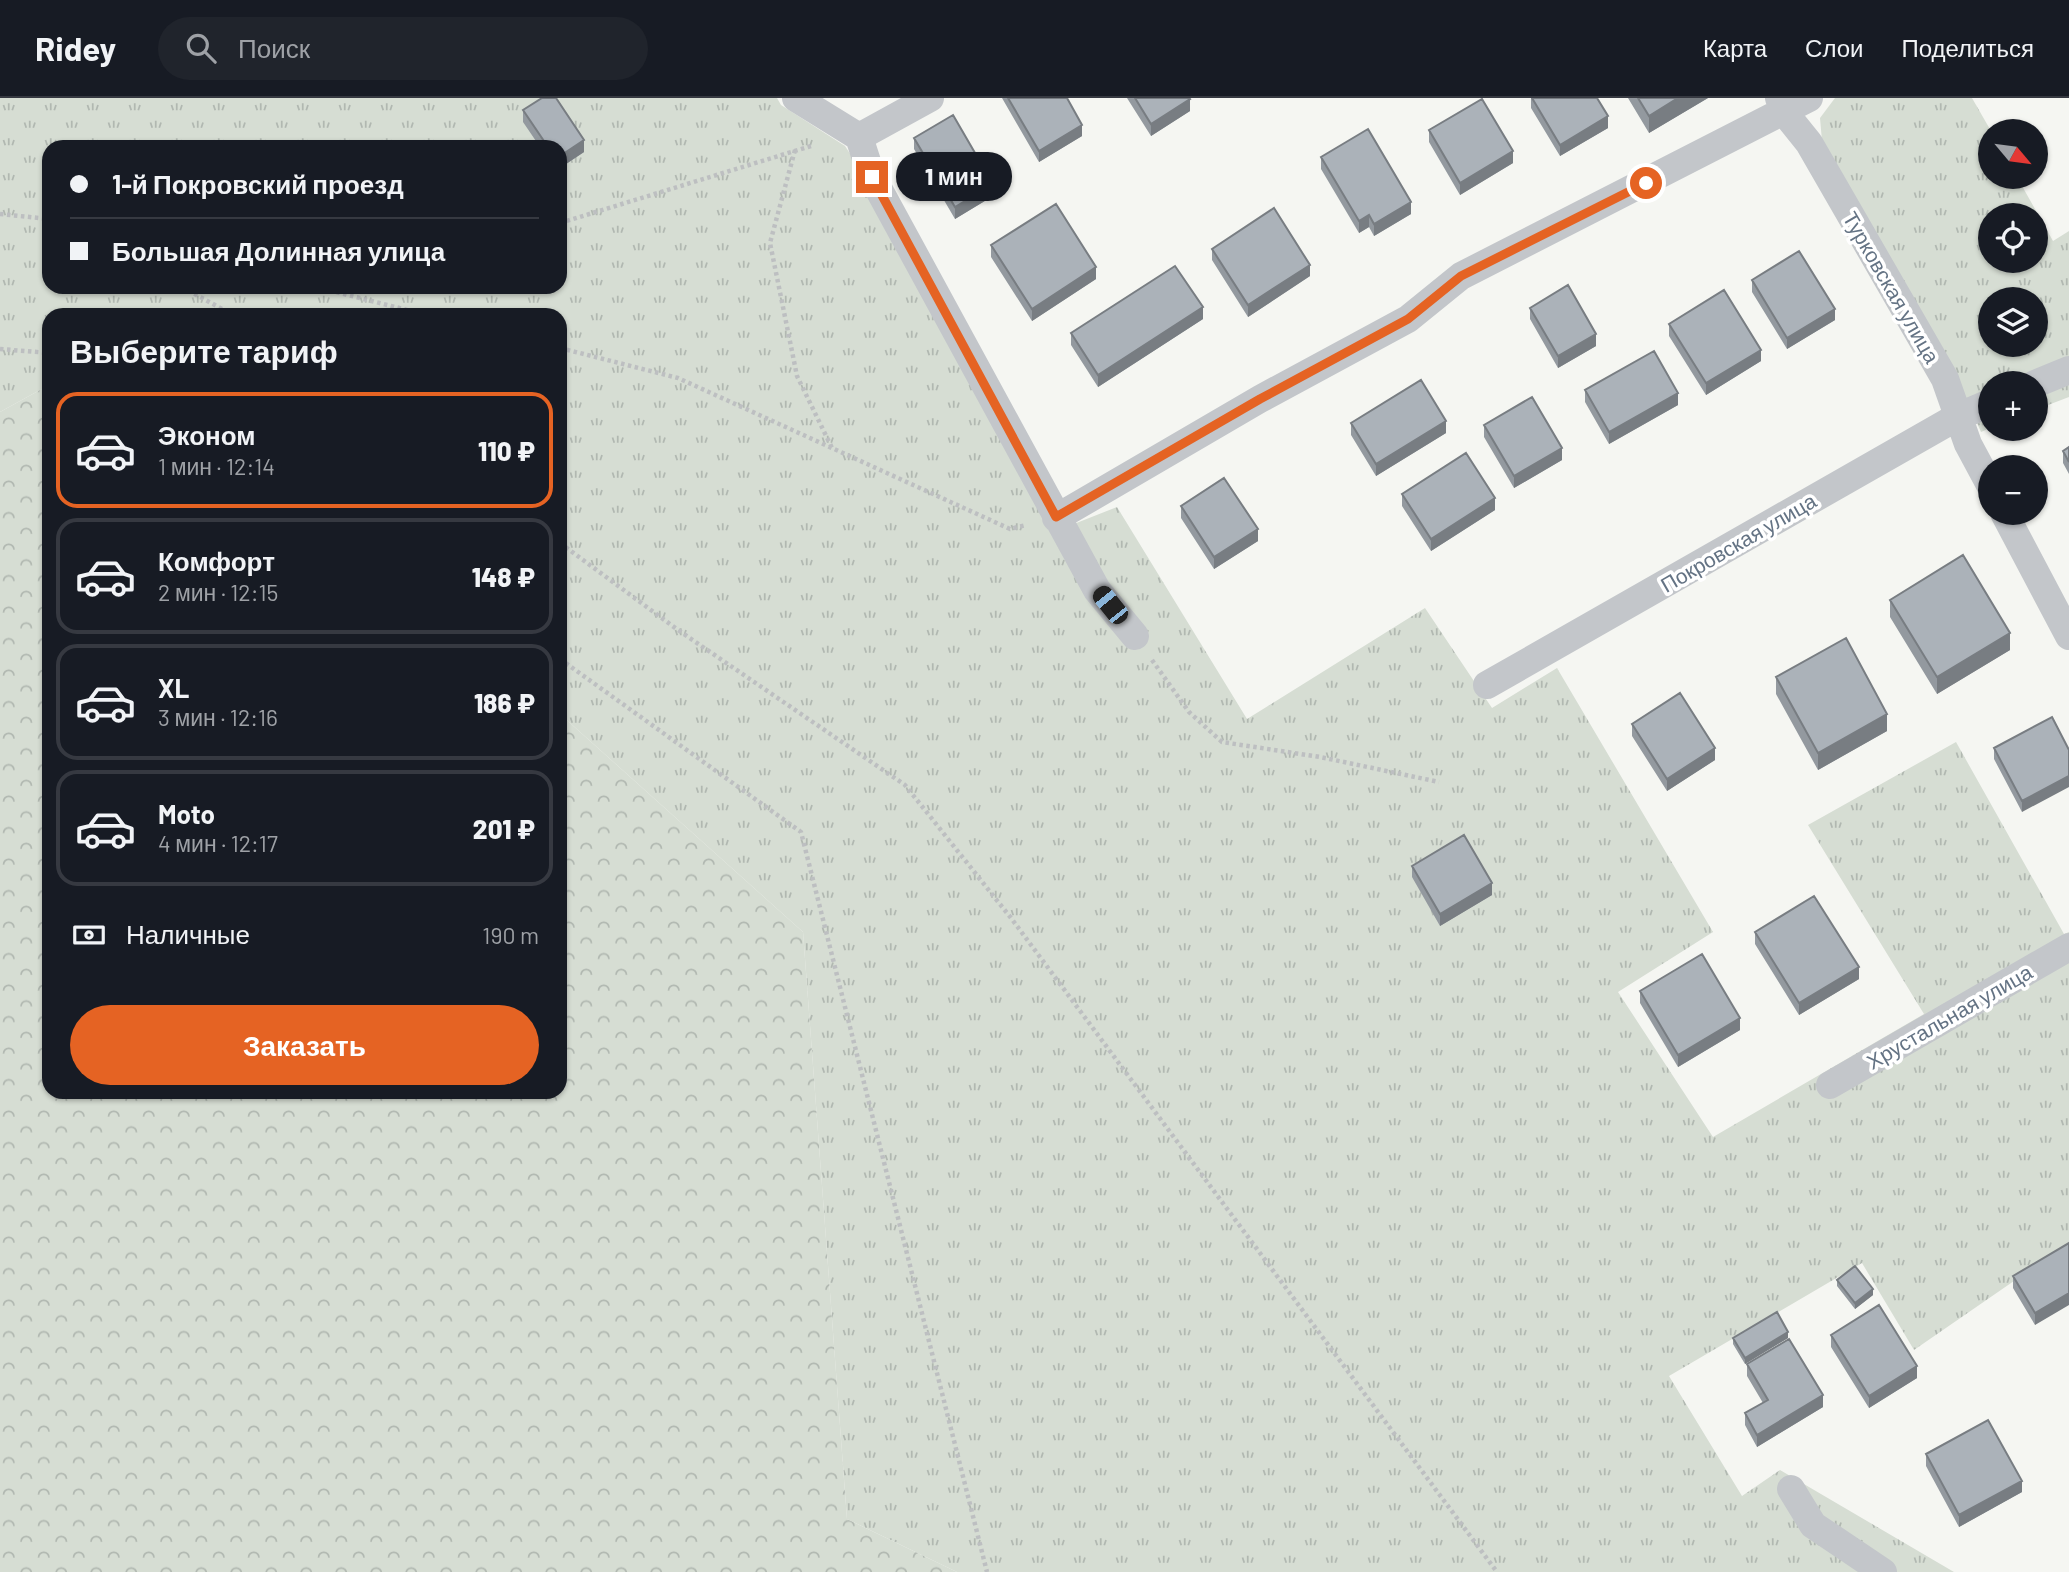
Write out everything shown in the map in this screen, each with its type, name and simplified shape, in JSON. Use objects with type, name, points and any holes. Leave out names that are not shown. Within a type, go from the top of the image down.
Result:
[{"type":"street","points":[[796,98],[859,137],[872,177],[1056,517],[1097,590],[1135,636]]},
{"type":"street","points":[[859,137],[930,98]]},
{"type":"street","points":[[1056,517],[1260,399],[1408,319],[1461,276],[1781,105],[1808,98]]},
{"type":"street","name":"Турковская улица","points":[[1781,105],[1810,144],[1945,379],[1957,417],[1978,463]]},
{"type":"street","points":[[2048,379],[2069,370]]},
{"type":"street","name":"Покровская улица","points":[[1487,685],[1957,417],[1978,408]]},
{"type":"street","points":[[2010,525],[2069,636]]},
{"type":"street","name":"Хрустальная улица","points":[[1830,1084],[2069,947]]},
{"type":"street","points":[[1791,1489],[1813,1525],[1883,1572]]},
{"type":"path","points":[[567,221],[795,149],[859,137]]},
{"type":"path","points":[[795,149],[770,243],[797,376],[832,448]]},
{"type":"path","points":[[0,214],[42,218]]},
{"type":"path","points":[[195,294],[220,308]]},
{"type":"path","points":[[344,294],[399,308]]},
{"type":"path","points":[[0,349],[42,352]]},
{"type":"path","points":[[567,350],[678,378],[1010,529],[1056,517]]},
{"type":"path","points":[[567,548],[678,630],[905,785],[1011,918],[1497,1572]]},
{"type":"path","points":[[1135,636],[1189,712],[1222,742],[1320,757],[1439,782]]},
{"type":"path","points":[[567,664],[801,832],[987,1572]]},
{"type":"green space","points":[[0,98],[777,98],[781,105],[845,146],[868,181],[1051,533],[1117,507],[1247,719],[1425,608],[1492,708],[1557,668],[1713,932],[1618,992],[1713,1137],[1924,1014],[1808,825],[1956,742],[2064,934],[2069,932],[2069,1243],[1914,1350],[1862,1263],[1669,1376],[1742,1496],[1780,1470],[1954,1572],[957,1572],[847,1519],[803,932],[567,720],[567,308],[42,308],[42,389],[0,412]]},
{"type":"green space","points":[[1835,98],[1972,98],[1984,119],[1978,119],[1978,189],[2024,189],[2032,203],[1978,203],[1978,273],[2048,273],[2048,232],[2053,241],[2069,231],[2069,397],[2048,405],[2048,371],[1978,371],[1978,425],[1957,378],[1822,141],[1820,118]]},
{"type":"green space","points":[[42,389],[42,1099],[567,1099],[567,720],[803,932],[847,1519],[957,1572],[0,1572],[0,412]]},
{"type":"building","points":[[542,98],[556,98],[584,140],[567,151],[567,140],[543,140],[523,110]]},
{"type":"building","points":[[1008,98],[1067,98],[1082,125],[1039,151]]},
{"type":"building","points":[[1135,98],[1189,98],[1190,99],[1151,124]]},
{"type":"building","points":[[1532,98],[1597,98],[1608,116],[1560,145]]},
{"type":"building","points":[[1638,98],[1678,98],[1649,116]]},
{"type":"building","points":[[1482,99],[1513,151],[1460,183],[1429,130]]},
{"type":"building","points":[[953,115],[993,184],[955,207],[914,138]]},
{"type":"building","points":[[1368,129],[1411,202],[1374,224],[1369,215],[1359,221],[1321,157]]},
{"type":"building","points":[[1056,204],[1096,267],[1032,309],[991,245]]},
{"type":"building","points":[[1274,208],[1310,265],[1248,305],[1212,249]]},
{"type":"building","points":[[1799,251],[1835,309],[1787,338],[1752,280]]},
{"type":"building","points":[[1175,266],[1203,307],[1098,375],[1071,333]]},
{"type":"building","points":[[1568,285],[1596,334],[1558,356],[1530,308]]},
{"type":"building","points":[[1724,290],[1761,350],[1706,383],[1669,324]]},
{"type":"building","points":[[1654,351],[1678,393],[1609,432],[1585,390]]},
{"type":"building","points":[[1421,380],[1446,421],[1376,464],[1351,423]]},
{"type":"building","points":[[1532,397],[1562,448],[1514,476],[1484,425]]},
{"type":"building","points":[[2069,447],[2069,462],[2063,451]]},
{"type":"building","points":[[1466,453],[1495,498],[1431,539],[1402,494]]},
{"type":"building","points":[[1224,478],[1258,529],[1214,557],[1181,506]]},
{"type":"building","points":[[1963,555],[2010,633],[1937,677],[1890,600]]},
{"type":"building","points":[[1846,638],[1887,714],[1818,753],[1776,677]]},
{"type":"building","points":[[1680,693],[1715,748],[1667,779],[1632,724]]},
{"type":"building","points":[[2052,717],[2069,750],[2069,776],[2022,801],[1994,748]]},
{"type":"building","points":[[1464,835],[1492,883],[1440,914],[1412,866]]},
{"type":"building","points":[[1814,896],[1859,967],[1799,1003],[1755,932]]},
{"type":"building","points":[[1702,954],[1740,1018],[1678,1055],[1640,991]]},
{"type":"building","points":[[2069,1243],[2069,1293],[2035,1313],[2013,1276]]},
{"type":"building","points":[[1855,1266],[1873,1289],[1855,1303],[1837,1280]]},
{"type":"building","points":[[1879,1305],[1917,1366],[1869,1396],[1831,1335]]},
{"type":"building","points":[[1777,1312],[1788,1332],[1745,1358],[1733,1338]]},
{"type":"building","points":[[1789,1339],[1823,1395],[1757,1435],[1745,1413],[1768,1400],[1747,1364]]},
{"type":"building","points":[[1988,1420],[2022,1481],[1959,1515],[1926,1454]]},
{"type":"route","points":[[872,177],[1056,517],[1260,399],[1408,319],[1461,276],[1646,183]]}]
